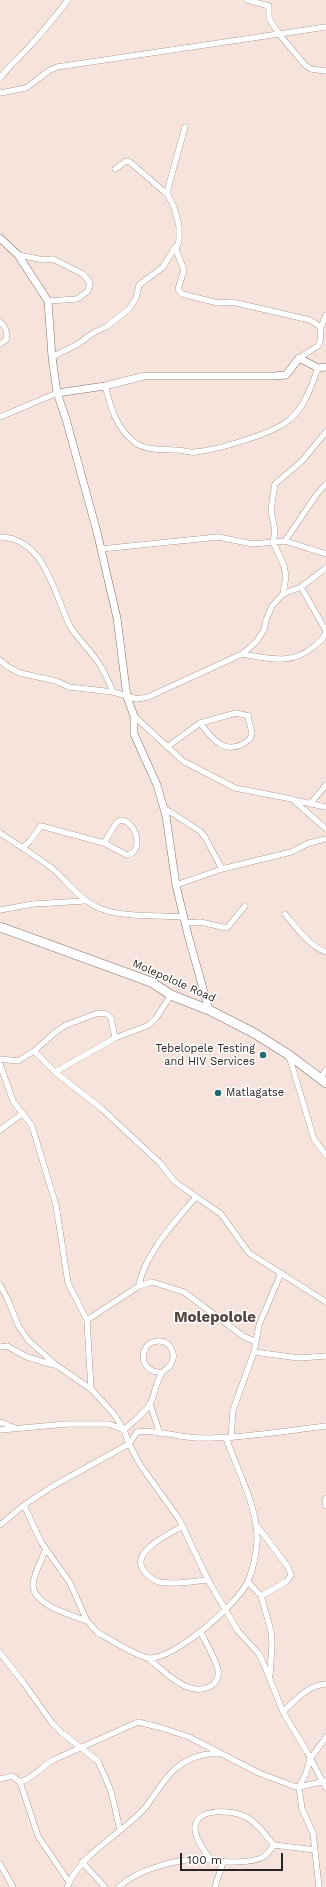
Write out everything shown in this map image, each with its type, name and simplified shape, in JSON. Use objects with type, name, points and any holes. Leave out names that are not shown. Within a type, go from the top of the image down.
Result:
[{"type":"main road","name":"Molepolole Road","points":[[0,927],[151,982],[171,995],[209,1010],[254,1033],[289,1055],[323,1081]]},
{"type":"street","points":[[0,78],[8,66],[20,57],[40,35],[68,0]]},
{"type":"street","points":[[247,0],[269,6],[269,18],[279,34],[305,65],[311,69],[326,71]]},
{"type":"street","points":[[0,93],[26,88],[57,67],[326,27]]},
{"type":"street","points":[[185,127],[168,188],[168,195],[178,218],[179,241],[176,250],[184,270],[178,289],[182,294],[218,303],[238,303],[265,311],[310,320],[321,327]]},
{"type":"street","points":[[115,169],[126,161],[130,162],[168,195]]},
{"type":"street","points":[[0,238],[18,255],[48,301],[52,357],[57,393],[66,419],[101,549],[117,618],[127,697],[134,716],[134,734],[157,785],[164,808],[176,885],[209,1010]]},
{"type":"street","points":[[52,357],[78,344],[93,333],[106,327],[129,309],[136,298],[140,285],[163,267],[179,241]]},
{"type":"street","points":[[18,255],[44,260],[53,259],[83,274],[90,283],[88,291],[77,299],[48,301]]},
{"type":"street","points":[[0,417],[57,393],[105,386],[144,376],[286,375],[299,358],[318,346],[320,342],[321,327],[326,316]]},
{"type":"street","points":[[0,322],[7,330],[8,335],[6,340],[0,344]]},
{"type":"street","points":[[299,358],[318,368],[326,367]]},
{"type":"street","points":[[105,386],[114,417],[123,432],[134,443],[148,448],[194,452],[254,437],[282,426],[299,410],[308,394],[318,368]]},
{"type":"street","points":[[283,594],[286,576],[284,566],[273,542],[274,530],[272,510],[274,484],[302,461],[326,432]]},
{"type":"street","points":[[285,541],[317,494],[326,484]]},
{"type":"street","points":[[0,537],[10,537],[18,540],[38,557],[56,590],[71,627],[98,662],[112,692]]},
{"type":"street","points":[[101,549],[218,537],[244,543],[285,541],[326,554]]},
{"type":"street","points":[[0,660],[8,667],[30,676],[40,677],[82,690],[112,692],[137,699],[148,697],[242,654],[256,642],[264,630],[266,620],[272,606],[283,594],[302,587],[326,568]]},
{"type":"street","points":[[242,654],[273,660],[293,659],[308,652],[323,639],[326,631],[302,587]]},
{"type":"street","points":[[167,747],[200,723],[236,713],[249,716],[248,718],[252,733],[250,739],[240,745],[232,747],[221,745],[215,742],[200,723]]},
{"type":"street","points":[[134,716],[183,761],[235,788],[326,807]]},
{"type":"street","points":[[310,804],[326,785]]},
{"type":"street","points":[[292,799],[326,829]]},
{"type":"street","points":[[164,808],[205,837],[222,869]]},
{"type":"street","points":[[22,848],[30,841],[41,826],[104,843],[122,854],[130,855],[136,848],[135,832],[128,822],[120,820],[117,822],[104,843]]},
{"type":"street","points":[[0,833],[64,879],[84,901],[101,909],[124,914],[205,922],[227,928],[246,906]]},
{"type":"street","points":[[176,885],[222,869],[291,852],[309,844],[326,839]]},
{"type":"street","points":[[0,910],[33,904],[84,901]]},
{"type":"street","points":[[284,914],[299,932],[319,949],[326,952]]},
{"type":"street","points":[[55,1072],[115,1038],[149,1025],[156,1018],[171,995]]},
{"type":"street","points":[[0,1059],[18,1061],[34,1051],[60,1028],[98,1013],[107,1014],[111,1018],[115,1038]]},
{"type":"street","points":[[34,1051],[55,1072],[102,1109],[160,1163],[175,1182],[195,1198],[221,1214],[249,1253],[326,1302]]},
{"type":"street","points":[[289,1055],[314,1139],[326,1155]]},
{"type":"street","points":[[0,1064],[14,1101],[35,1132],[56,1206],[68,1283],[87,1320],[91,1389]]},
{"type":"street","points":[[323,1081],[326,1070]]},
{"type":"street","points":[[0,1130],[22,1114]]},
{"type":"street","points":[[139,1286],[141,1275],[160,1241],[195,1198]]},
{"type":"street","points":[[148,1658],[172,1652],[200,1631],[226,1611],[248,1582],[255,1556],[257,1541],[255,1523],[228,1438],[233,1410],[254,1352],[259,1325],[281,1273]]},
{"type":"street","points":[[87,1320],[139,1286],[152,1282],[184,1292],[243,1336],[256,1342]]},
{"type":"street","points":[[0,1285],[23,1333],[56,1365],[91,1389],[113,1413],[124,1430],[129,1444],[141,1466],[172,1508],[183,1526],[208,1580],[238,1631],[259,1654],[270,1677],[283,1712],[324,1781],[326,1788]]},
{"type":"street","points":[[124,1430],[150,1404],[162,1373],[171,1366],[174,1360],[173,1352],[170,1346],[164,1342],[151,1342],[143,1353],[143,1360],[146,1366],[152,1370],[162,1373]]},
{"type":"street","points":[[0,1343],[27,1357],[56,1365]]},
{"type":"street","points":[[0,1347],[7,1346]]},
{"type":"street","points":[[254,1352],[299,1358],[326,1356]]},
{"type":"street","points":[[150,1404],[160,1434]]},
{"type":"street","points":[[0,1422],[16,1428]]},
{"type":"street","points":[[0,1430],[67,1424],[109,1424],[124,1430]]},
{"type":"street","points":[[0,1524],[52,1486],[129,1444],[137,1432],[189,1438],[228,1438],[326,1426]]},
{"type":"street","points":[[326,1498],[326,1506]]},
{"type":"street","points":[[24,1505],[46,1548],[70,1583],[87,1622],[97,1632],[148,1658],[186,1686],[203,1690],[213,1685],[217,1680],[218,1670],[200,1631]]},
{"type":"street","points":[[255,1523],[288,1567],[291,1575],[287,1581],[261,1596]]},
{"type":"street","points":[[183,1526],[156,1541],[140,1558],[140,1566],[148,1575],[159,1582],[173,1583],[208,1580]]},
{"type":"street","points":[[46,1548],[33,1585],[37,1596],[45,1604],[87,1622]]},
{"type":"street","points":[[248,1582],[261,1596],[271,1631],[272,1644],[270,1677]]},
{"type":"street","points":[[0,1653],[52,1722],[62,1733],[82,1747],[98,1761],[103,1768],[111,1791],[120,1830]]},
{"type":"street","points":[[283,1712],[310,1688],[317,1684],[326,1684]]},
{"type":"street","points":[[20,1782],[29,1779],[44,1765],[53,1760],[138,1722],[190,1737],[259,1773],[299,1787],[324,1781]]},
{"type":"street","points":[[319,1887],[313,1833],[302,1809],[299,1787],[306,1773],[310,1759],[326,1737]]},
{"type":"street","points":[[0,1779],[12,1776],[20,1782],[38,1836],[68,1884],[82,1862],[144,1808],[173,1770],[208,1752],[223,1754]]},
{"type":"street","points":[[211,1860],[195,1834],[195,1826],[199,1819],[207,1813],[229,1811],[245,1816],[262,1830],[274,1845],[315,1850]]},
{"type":"street","points":[[119,1887],[129,1878],[147,1870],[186,1860],[211,1860],[223,1862],[256,1860],[264,1857],[274,1845]]},
{"type":"street","points":[[82,1862],[105,1887]]},
{"type":"street","points":[[215,1887],[223,1862]]},
{"type":"street","points":[[0,1864],[13,1887]]},
{"type":"place","name":"Tebelopele Testing and HIV Services","points":[[263,1055]]},
{"type":"place","name":"Matlagatse","points":[[218,1093]]},
{"type":"district","name":"Molepolole","points":[[215,1318]]}]
